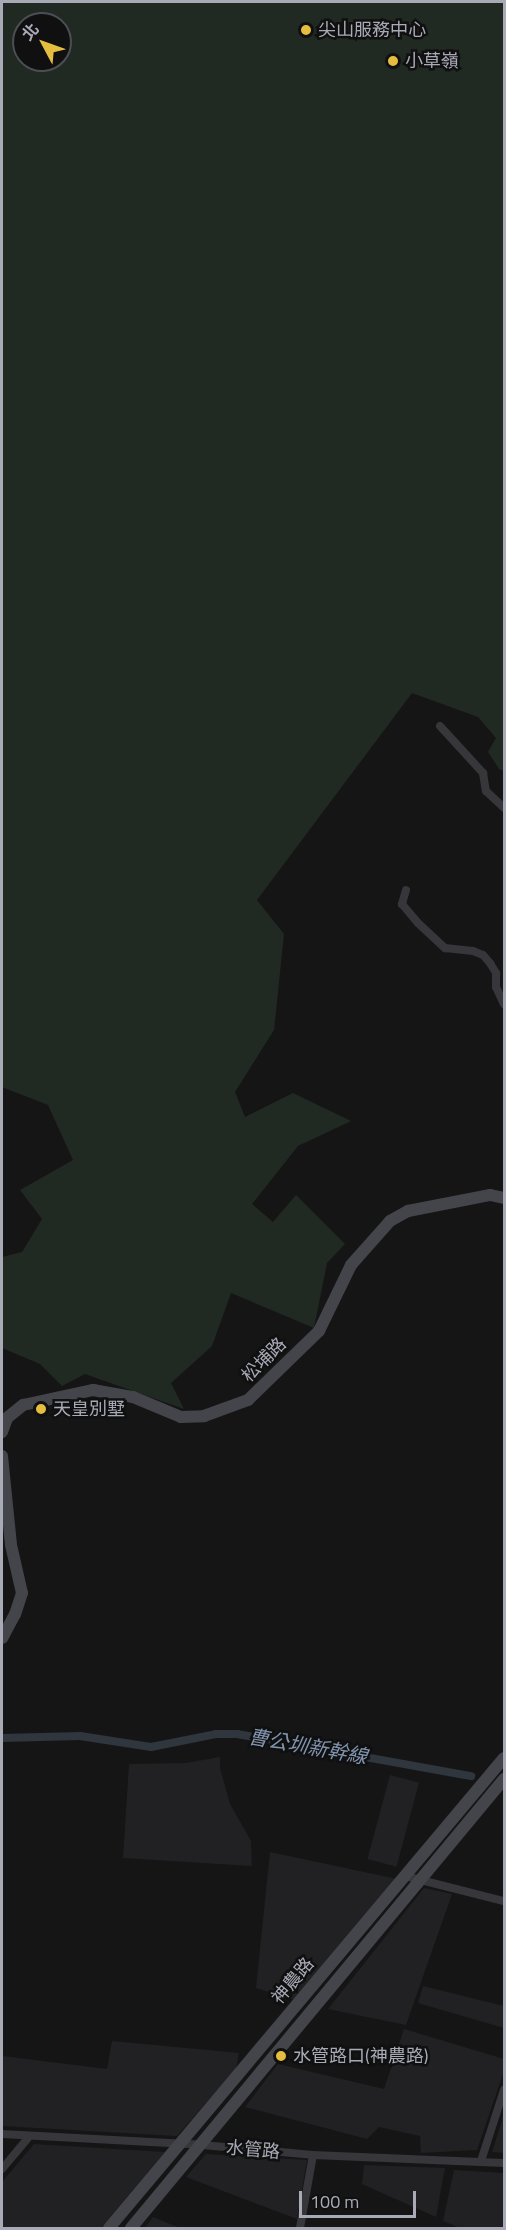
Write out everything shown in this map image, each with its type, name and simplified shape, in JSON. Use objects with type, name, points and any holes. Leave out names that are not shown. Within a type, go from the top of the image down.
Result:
[{"type":"street","points":[[440,726],[483,774],[486,791],[504,808]]},
{"type":"street","points":[[406,890],[402,904],[418,923],[445,948],[473,951],[483,955],[490,963],[495,973],[496,987],[504,1004]]},
{"type":"street","name":"松埔路","points":[[2,1432],[7,1418],[22,1405],[93,1390],[133,1397],[180,1417],[204,1416],[248,1400],[319,1330],[351,1265],[390,1221],[408,1211],[490,1195],[504,1198]]},
{"type":"street","points":[[2,1456],[11,1545],[22,1593],[15,1614],[2,1638]]},
{"type":"street","name":"神農路","points":[[112,2225],[504,1758]]},
{"type":"street","name":"神農路","points":[[132,2228],[504,1779]]},
{"type":"street","points":[[405,1876],[504,1901]]},
{"type":"street","points":[[481,2161],[504,2090]]},
{"type":"street","name":"水管路","points":[[2,2134],[28,2138],[178,2146],[202,2145],[313,2155],[504,2163]]},
{"type":"street","points":[[2,2169],[28,2138]]},
{"type":"street","points":[[300,2229],[313,2155]]},
{"type":"street","points":[[112,2225],[132,2228]]},
{"type":"shaded area","points":[[2,2],[504,2],[504,771],[499,769],[488,752],[496,738],[478,717],[412,693],[257,900],[284,934],[274,1030],[235,1092],[245,1117],[293,1093],[351,1121],[298,1146],[252,1204],[273,1222],[296,1195],[345,1244],[327,1263],[314,1328],[231,1293],[212,1346],[171,1383],[184,1409],[85,1374],[62,1386],[40,1364],[2,1348],[2,1257],[22,1252],[42,1219],[20,1190],[73,1160],[48,1105],[2,1087]]},
{"type":"shaded area","points":[[220,1757],[220,1768],[230,1804],[251,1841],[252,1866],[123,1858],[129,1764],[186,1763]]},
{"type":"shaded area","points":[[390,1775],[419,1783],[396,1867],[367,1859]]},
{"type":"shaded area","points":[[270,1852],[397,1879],[295,2000],[256,1988]]},
{"type":"shaded area","points":[[424,1888],[452,1894],[406,2025],[328,2009]]},
{"type":"shaded area","points":[[423,1986],[504,2006],[504,2028],[418,2003]]},
{"type":"shaded area","points":[[404,2029],[504,2059],[504,2071],[477,2150],[421,2153],[420,2136],[379,2127],[367,2139],[245,2107],[278,2064],[384,2089]]},
{"type":"shaded area","points":[[112,2041],[239,2053],[236,2069],[177,2136],[2,2126],[2,2056],[107,2069]]},
{"type":"shaded area","points":[[504,2114],[504,2153],[492,2152]]},
{"type":"shaded area","points":[[34,2144],[165,2152],[101,2228],[2,2228],[2,2182]]},
{"type":"shaded area","points":[[206,2154],[307,2160],[297,2219],[186,2177]]},
{"type":"shaded area","points":[[364,2165],[445,2168],[436,2217],[362,2184]]},
{"type":"shaded area","points":[[454,2170],[504,2173],[504,2228],[460,2228],[443,2221]]},
{"type":"shaded area","points":[[153,2217],[180,2228],[145,2228]]},
{"type":"waterway","name":"曹公圳新幹線","points":[[2,1738],[80,1736],[151,1747],[216,1734],[237,1734],[471,1776]]},
{"type":"place","name":"尖山服務中心","points":[[306,30]]},
{"type":"place","name":"小草嶺","points":[[393,61]]},
{"type":"place","name":"天皇別墅","points":[[41,1409]]},
{"type":"place","name":"水管路口(神農路)","points":[[281,2056]]}]
